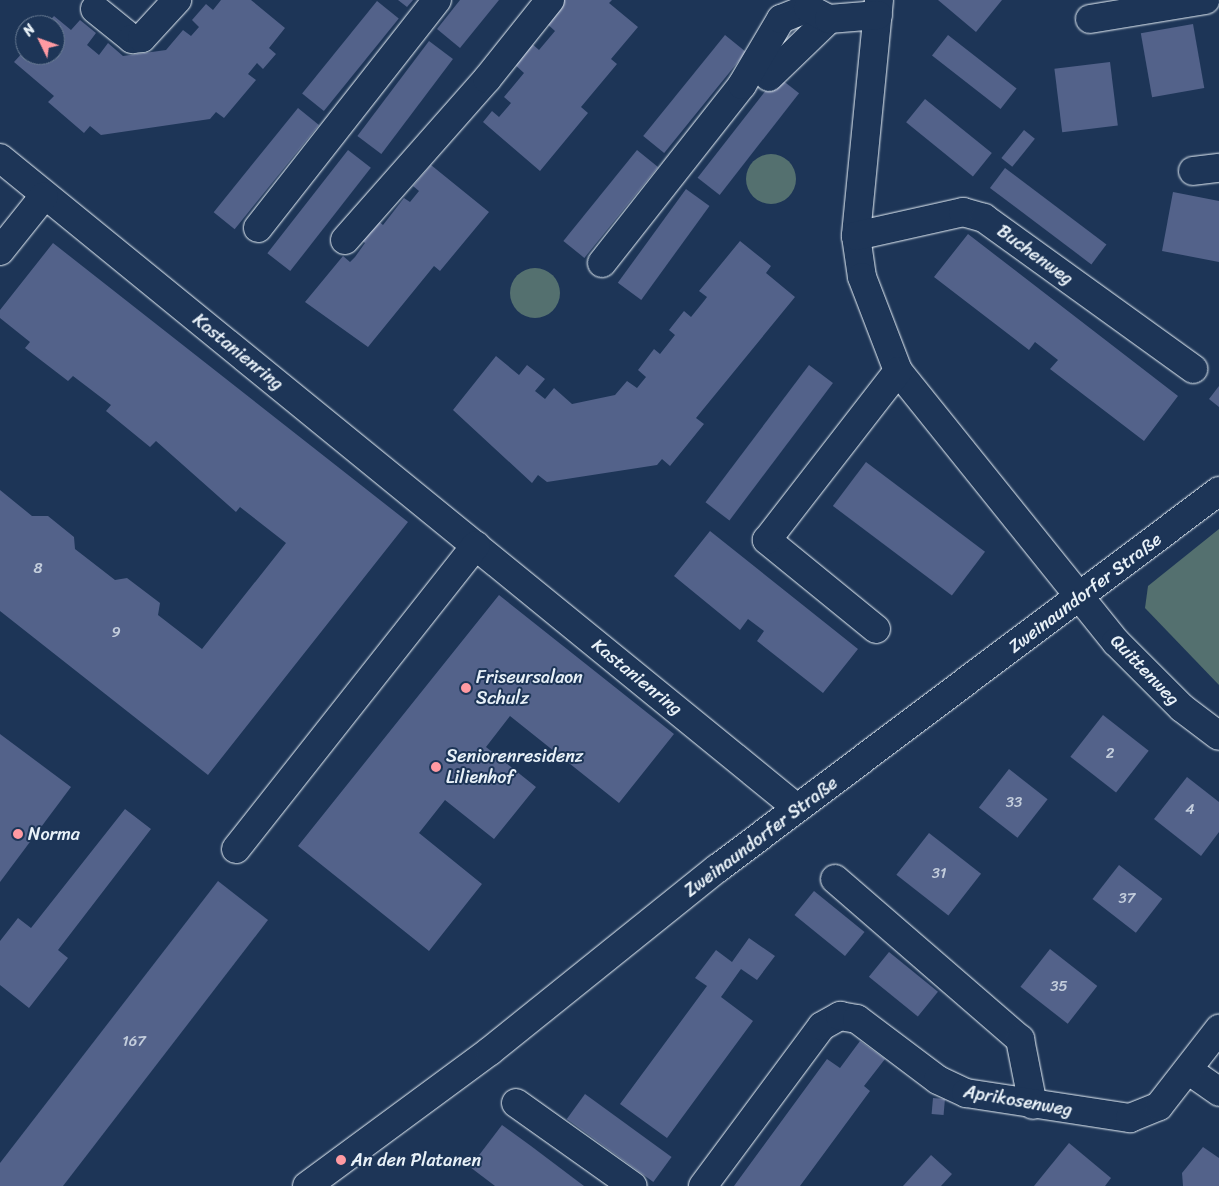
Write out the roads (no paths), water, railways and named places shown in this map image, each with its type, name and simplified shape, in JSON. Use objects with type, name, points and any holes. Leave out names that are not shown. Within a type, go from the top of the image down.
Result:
[{"type":"street","points":[[95,9],[132,39],[142,38],[177,0]]},
{"type":"street","points":[[258,228],[437,0]]},
{"type":"street","points":[[346,240],[487,79],[550,0]]},
{"type":"street","points":[[1090,19],[1205,0]]},
{"type":"street","points":[[602,264],[742,85],[781,19],[808,8],[829,19]]},
{"type":"street","points":[[770,78],[829,19],[878,8],[856,236],[865,285],[898,371],[1079,597]]},
{"type":"street","name":"Kastanienring","points":[[0,158],[44,196],[476,545],[797,808]]},
{"type":"street","points":[[0,251],[44,196]]},
{"type":"street","name":"Buchenweg","points":[[856,236],[963,212],[984,218],[1193,369]]},
{"type":"street","points":[[876,629],[767,540],[898,371]]},
{"type":"street","name":"Zweinaundorfer Straße","points":[[307,1186],[490,1052],[797,808],[1219,491]]},
{"type":"street","points":[[236,849],[476,545]]},
{"type":"street","name":"Quittenweg","points":[[1079,597],[1150,678],[1219,736]]},
{"type":"street","points":[[835,879],[1020,1039],[1033,1105]]},
{"type":"street","name":"Aprikosenweg","points":[[703,1186],[822,1026],[840,1016],[857,1019],[951,1088],[1033,1105],[1130,1118],[1144,1115],[1159,1106],[1219,1029]]},
{"type":"street","points":[[1188,1070],[1219,1092]]},
{"type":"street","points":[[516,1103],[633,1186]]},
{"type":"place","name":"Friseursalaon Schulz","points":[[466,688]]},
{"type":"place","name":"Seniorenresidenz Lilienhof","points":[[436,767]]},
{"type":"place","name":"Norma","points":[[18,834]]},
{"type":"place","name":"An den Platanen","points":[[341,1160]]}]
